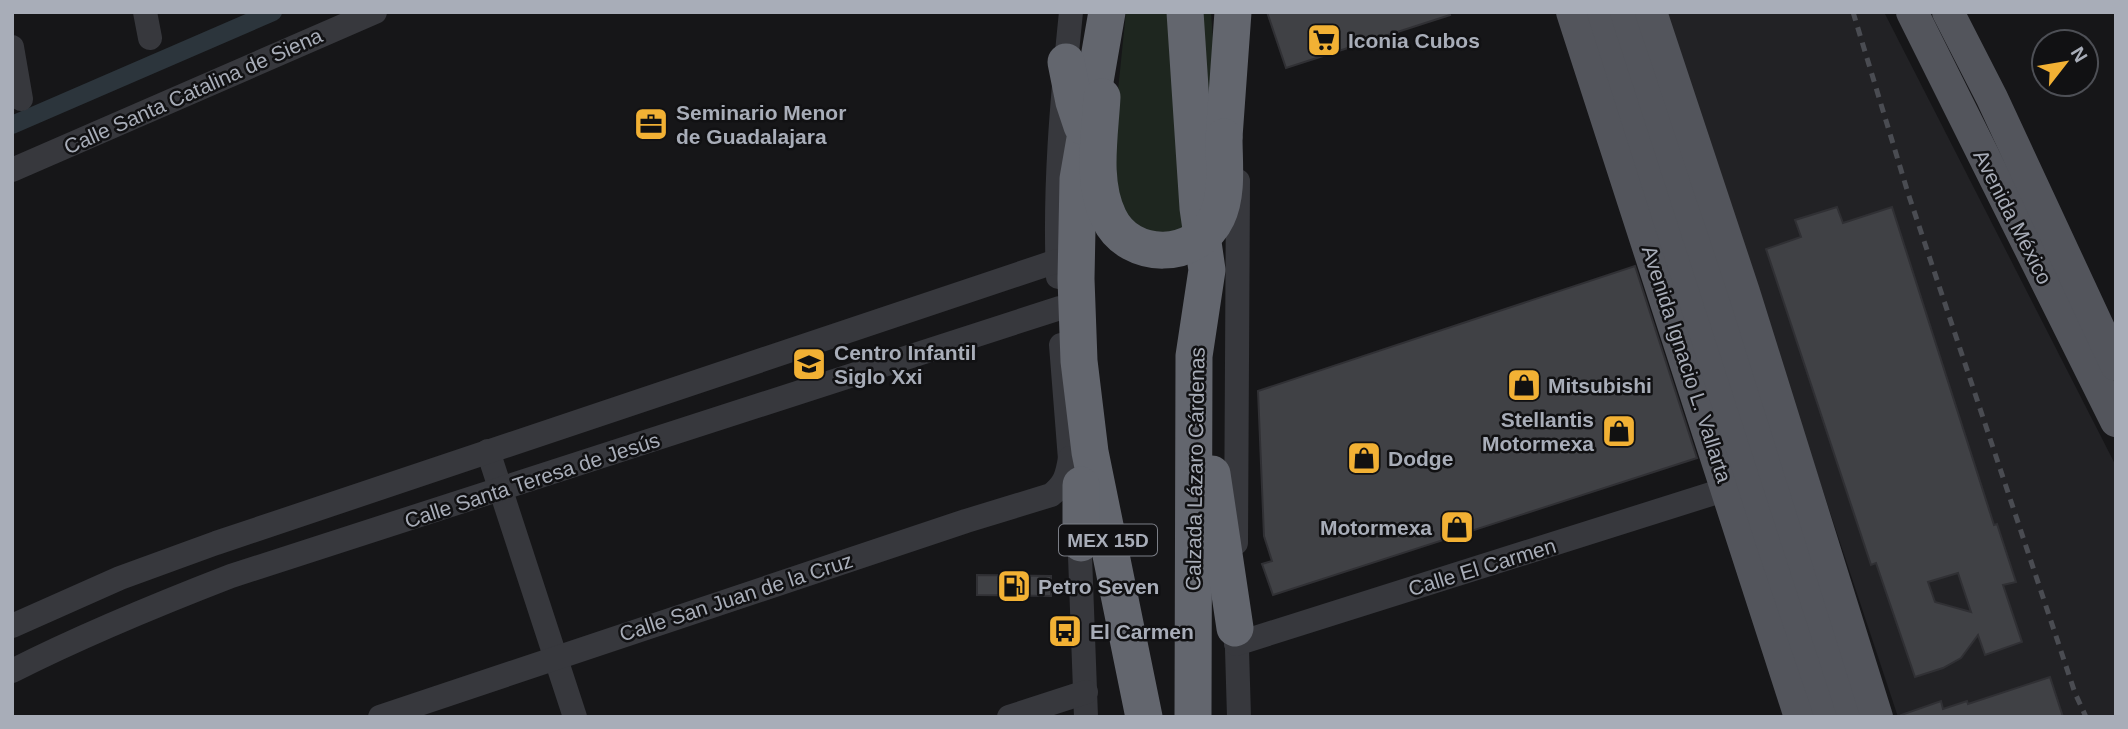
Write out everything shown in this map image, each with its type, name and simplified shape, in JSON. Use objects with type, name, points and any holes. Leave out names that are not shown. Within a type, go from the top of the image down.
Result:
[{"type":"highway","name":"Calzada Lázaro Cárdenas","points":[[1185,12],[1198,208],[1207,270],[1194,356],[1193,717]]},
{"type":"highway","points":[[1095,14],[1102,97],[1098,170],[1101,197],[1110,220],[1126,240],[1161,251],[1181,248],[1199,241],[1210,230],[1219,214],[1224,185],[1224,138],[1217,12]]},
{"type":"highway","points":[[1224,138],[1234,12]]},
{"type":"highway","name":"MEX 15D","points":[[1095,14],[1085,134],[1077,192],[1079,362],[1090,452],[1144,717]]},
{"type":"highway","points":[[1066,62],[1074,102],[1085,134]]},
{"type":"highway","points":[[1194,356],[1236,636]]},
{"type":"highway","points":[[1079,362],[1081,543]]},
{"type":"main road","name":"Avenida Ignacio L. Vallarta","points":[[1572,12],[1800,717]]},
{"type":"main road","name":"Avenida Ignacio L. Vallarta","points":[[1603,12],[1735,429],[1831,717]]},
{"type":"main road","points":[[1626,12],[1854,717]]},
{"type":"main road","points":[[1651,12],[1744,292],[1877,717]]},
{"type":"main road","name":"Avenida México","points":[[1912,12],[1959,111],[2116,421]]},
{"type":"main road","name":"Avenida México","points":[[1948,12],[1992,98],[2116,365]]},
{"type":"main road","points":[[1992,98],[2066,218],[2116,316]]},
{"type":"main road","points":[[1959,111],[2018,243],[2116,439]]},
{"type":"main road","points":[[1655,266],[1735,429]]},
{"type":"main road","points":[[1744,292],[1778,478]]},
{"type":"main road","points":[[1759,593],[1773,546]]},
{"type":"street","points":[[145,12],[150,38]]},
{"type":"street","name":"Calle Santa Catalina de Siena","points":[[12,170],[375,12]]},
{"type":"street","points":[[1234,12],[1238,116],[1236,636],[1239,717]]},
{"type":"street","points":[[1009,717],[1086,705],[1081,543],[1062,369],[1057,261],[1058,183],[1066,62],[1095,14]]},
{"type":"street","points":[[12,47],[21,99]]},
{"type":"street","name":"Calle Santa Teresa de Jesús","points":[[12,626],[120,578],[216,543],[1057,261]]},
{"type":"street","name":"Calle Santa Teresa de Jesús","points":[[12,671],[124,618],[230,576],[1059,308]]},
{"type":"street","points":[[488,452],[575,717]]},
{"type":"street","name":"Calle San Juan de la Cruz","points":[[380,717],[1051,495],[1062,487],[1067,479],[1070,458]]},
{"type":"street","name":"Calle El Carmen","points":[[1236,636],[1727,489]]},
{"type":"shaded area","points":[[1126,12],[1211,12],[1220,137],[1203,227],[1142,236],[1108,188]]},
{"type":"shaded area","points":[[1664,12],[1884,12],[2116,466],[2116,717],[1898,717]]},
{"type":"building","name":"Iconia Cubos","points":[[1267,12],[1449,12],[1450,15],[1286,68]]},
{"type":"building","points":[[1837,207],[1843,223],[1892,207],[1994,525],[1997,524],[2016,582],[2003,585],[2022,642],[1985,655],[1978,635],[1961,658],[1943,668],[1915,677],[1876,563],[1871,565],[1766,249],[1801,237],[1795,220]],"holes":[[[1958,573],[1971,612],[1935,602],[1928,582]]]},
{"type":"building","points":[[1635,266],[1697,458],[1273,595],[1262,564],[1272,561],[1264,536],[1258,391]]},
{"type":"building","name":"Petro Seven","points":[[977,575],[1051,576],[1051,596],[977,595]]},
{"type":"building","points":[[2050,677],[2063,717],[1901,715],[1941,701],[1943,709],[1967,701],[1968,704]]},
{"type":"waterway","points":[[12,125],[273,12]]},
{"type":"railway","points":[[1853,12],[1908,193],[2075,693],[2086,717]]},
{"type":"place","name":"Iconia Cubos","points":[[1324,40]]},
{"type":"place","name":"Seminario Menor de Guadalajara","points":[[651,124]]},
{"type":"place","name":"Centro Infantil Siglo Xxi","points":[[809,364]]},
{"type":"place","name":"Mitsubishi","points":[[1524,385]]},
{"type":"place","name":"Stellantis Motormexa","points":[[1619,431]]},
{"type":"place","name":"Dodge","points":[[1364,458]]},
{"type":"place","name":"Motormexa","points":[[1457,527]]},
{"type":"place","name":"Petro Seven","points":[[1014,586]]},
{"type":"place","name":"El Carmen","points":[[1065,631]]}]
